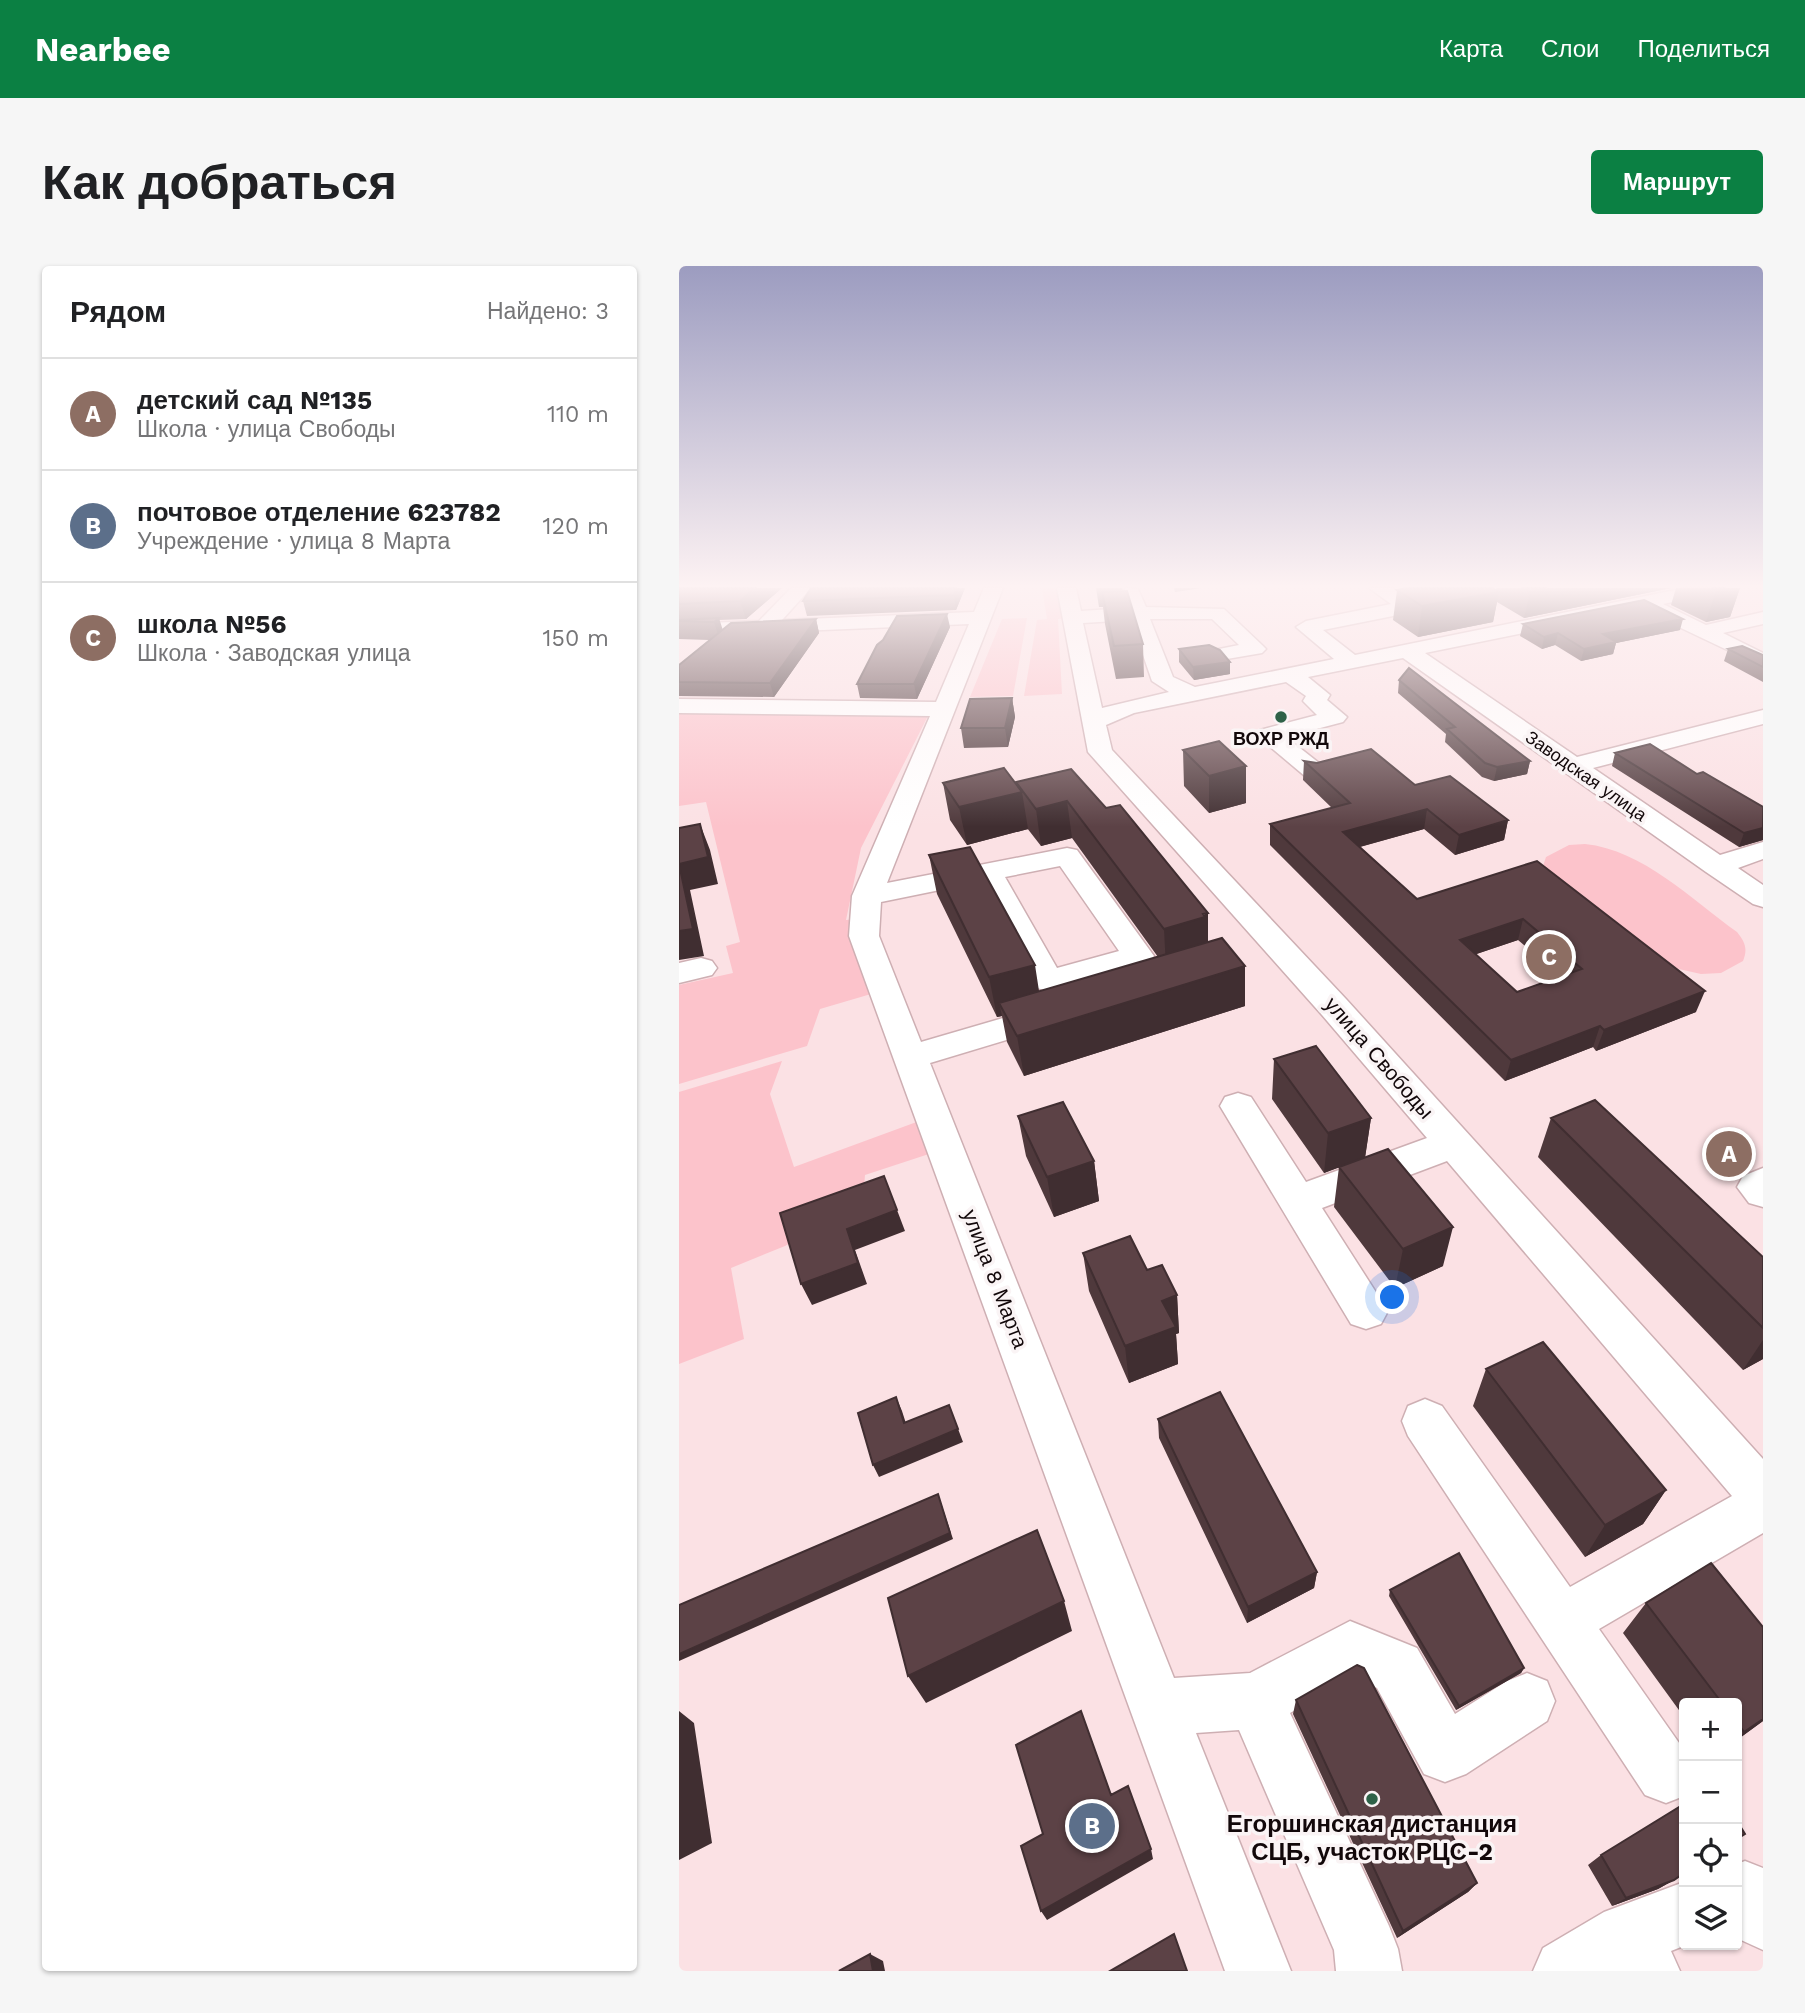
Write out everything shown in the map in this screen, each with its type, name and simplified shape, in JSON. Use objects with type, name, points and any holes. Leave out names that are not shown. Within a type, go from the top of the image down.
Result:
[{"type":"street","name":"улица 8 Марта","points":[[960,668],[867,896],[864,936],[1258,1971]]},
{"type":"street","name":"улица Свободы","points":[[1083,668],[1100,752],[1334,1007],[1757,1480]]},
{"type":"street","points":[[1158,668],[1163,681],[1192,694]]},
{"type":"street","points":[[1236,668],[1252,683]]},
{"type":"street","points":[[1095,722],[1110,713],[1129,707],[1329,668]]},
{"type":"street","name":"Заводская улица","points":[[1431,668],[1763,898]]},
{"type":"street","points":[[1291,675],[1319,695],[1314,701],[1335,717],[1268,735],[1315,772],[1359,761]]},
{"type":"street","points":[[679,706],[942,709]]},
{"type":"street","points":[[1571,766],[1763,717]]},
{"type":"street","points":[[867,896],[1067,856],[1138,956],[1048,981]]},
{"type":"street","points":[[910,1057],[1073,1009],[1048,981],[987,871]]},
{"type":"street","points":[[1238,1106],[1366,1311]]},
{"type":"street","points":[[1297,1201],[1454,1143]]},
{"type":"street","points":[[1763,1183],[1757,1186],[1763,1192]]},
{"type":"street","points":[[1425,1421],[1666,1774]]},
{"type":"street","points":[[1562,1620],[1757,1480]]},
{"type":"street","points":[[1158,1707],[1255,1701],[1350,1648],[1397,1668],[1445,1753],[1527,1701]]},
{"type":"street","points":[[1255,1701],[1366,1948],[1369,1971]]},
{"type":"street","points":[[1742,1893],[1745,1892],[1763,1918]]},
{"type":"street","points":[[1566,1971],[1637,1953],[1679,1918]]},
{"type":"lane","points":[[1716,866],[1763,850]]},
{"type":"shaded area","points":[[982,668],[1018,668],[1013,696],[970,697]]},
{"type":"shaded area","points":[[1029,668],[1061,668],[1062,694],[1024,696]]},
{"type":"shaded area","points":[[679,711],[929,714],[861,848],[846,920],[855,919],[871,994],[820,1009],[807,1046],[679,1084],[679,985],[733,973],[726,946],[740,942],[706,802],[679,806]]},
{"type":"shaded area","points":[[1585,844],[1627,856],[1684,891],[1737,932],[1745,946],[1743,961],[1721,973],[1701,974],[1661,965],[1546,875],[1543,866],[1546,857],[1569,845]]},
{"type":"shaded area","points":[[782,1061],[770,1094],[794,1167],[922,1120],[935,1152],[865,1175],[863,1200],[785,1246],[731,1268],[744,1339],[679,1364],[679,1092]]},
{"type":"building","points":[[679,668],[781,668],[770,683],[679,682]]},
{"type":"building","points":[[865,668],[922,668],[914,684],[857,684]]},
{"type":"building","points":[[1409,668],[1530,761],[1497,767],[1485,763],[1447,729],[1455,727],[1399,680]]},
{"type":"building","points":[[1012,698],[1005,728],[961,728],[970,699]]},
{"type":"building","points":[[1219,741],[1246,766],[1209,776],[1183,750]]},
{"type":"building","points":[[1650,744],[1697,774],[1703,772],[1763,807],[1763,828],[1744,833],[1615,753]]},
{"type":"building","points":[[1371,749],[1415,785],[1450,776],[1508,820],[1459,835],[1427,809],[1343,832],[1417,899],[1537,861],[1705,991],[1604,1030],[1600,1026],[1511,1060],[1270,824],[1350,803],[1304,761],[1317,763]],"holes":[[[1523,919],[1582,969],[1517,992],[1460,940]]]},
{"type":"building","points":[[1004,768],[1022,792],[959,807],[943,783]]},
{"type":"building","points":[[1071,769],[1106,808],[1120,805],[1208,913],[1203,914],[1205,917],[1164,929],[1067,801],[1036,809],[1016,782]]},
{"type":"building","points":[[700,824],[708,857],[679,864],[679,828]]},
{"type":"building","points":[[970,847],[1035,965],[989,977],[929,855]]},
{"type":"building","points":[[679,864],[693,929],[679,931]]},
{"type":"building","points":[[1222,938],[1245,966],[1017,1036],[999,1003]]},
{"type":"building","points":[[1316,1046],[1371,1118],[1328,1133],[1274,1059]]},
{"type":"building","points":[[1595,1100],[1763,1257],[1763,1328],[1551,1118]]},
{"type":"building","points":[[1063,1102],[1094,1161],[1047,1177],[1018,1116]]},
{"type":"building","points":[[1388,1149],[1453,1227],[1403,1249],[1339,1167]]},
{"type":"building","points":[[884,1176],[897,1210],[847,1229],[858,1263],[801,1284],[780,1213]]},
{"type":"building","points":[[1130,1236],[1147,1270],[1162,1265],[1177,1295],[1162,1301],[1176,1327],[1125,1346],[1083,1253]]},
{"type":"building","points":[[1543,1342],[1666,1490],[1605,1525],[1486,1369]]},
{"type":"building","points":[[1220,1392],[1317,1572],[1248,1607],[1158,1419]]},
{"type":"building","points":[[896,1397],[904,1423],[949,1405],[958,1429],[873,1465],[858,1413]]},
{"type":"building","points":[[938,1494],[950,1533],[679,1654],[679,1605]]},
{"type":"building","points":[[1037,1530],[1064,1601],[908,1676],[888,1598]]},
{"type":"building","points":[[1459,1553],[1524,1668],[1459,1706],[1390,1590]]},
{"type":"building","points":[[1711,1563],[1763,1627],[1763,1719],[1744,1732],[1742,1698],[1718,1698],[1646,1603]]},
{"type":"building","name":"Егоршинская дистанция СЦБ, участок РЦС-2","points":[[1357,1665],[1364,1668],[1477,1883],[1403,1931],[1296,1700]]},
{"type":"building","points":[[1081,1711],[1111,1795],[1128,1786],[1151,1849],[1041,1911],[1021,1846],[1043,1834],[1016,1745]]},
{"type":"building","points":[[1679,1807],[1679,1876],[1674,1880],[1626,1898],[1601,1855]]},
{"type":"building","points":[[1174,1934],[1187,1971],[1110,1971]]},
{"type":"building","points":[[870,1954],[873,1971],[839,1971]]},
{"type":"place","name":"ВОХР РЖД","points":[[1281,717]]},
{"type":"place","name":"школа №56","points":[[1549,957]]},
{"type":"place","name":"детский сад №135","points":[[1729,1154]]},
{"type":"place","name":"Егоршинская дистанция СЦБ, участок РЦС-2","points":[[1372,1799]]},
{"type":"place","name":"почтовое отделение 623782","points":[[1092,1826]]}]
